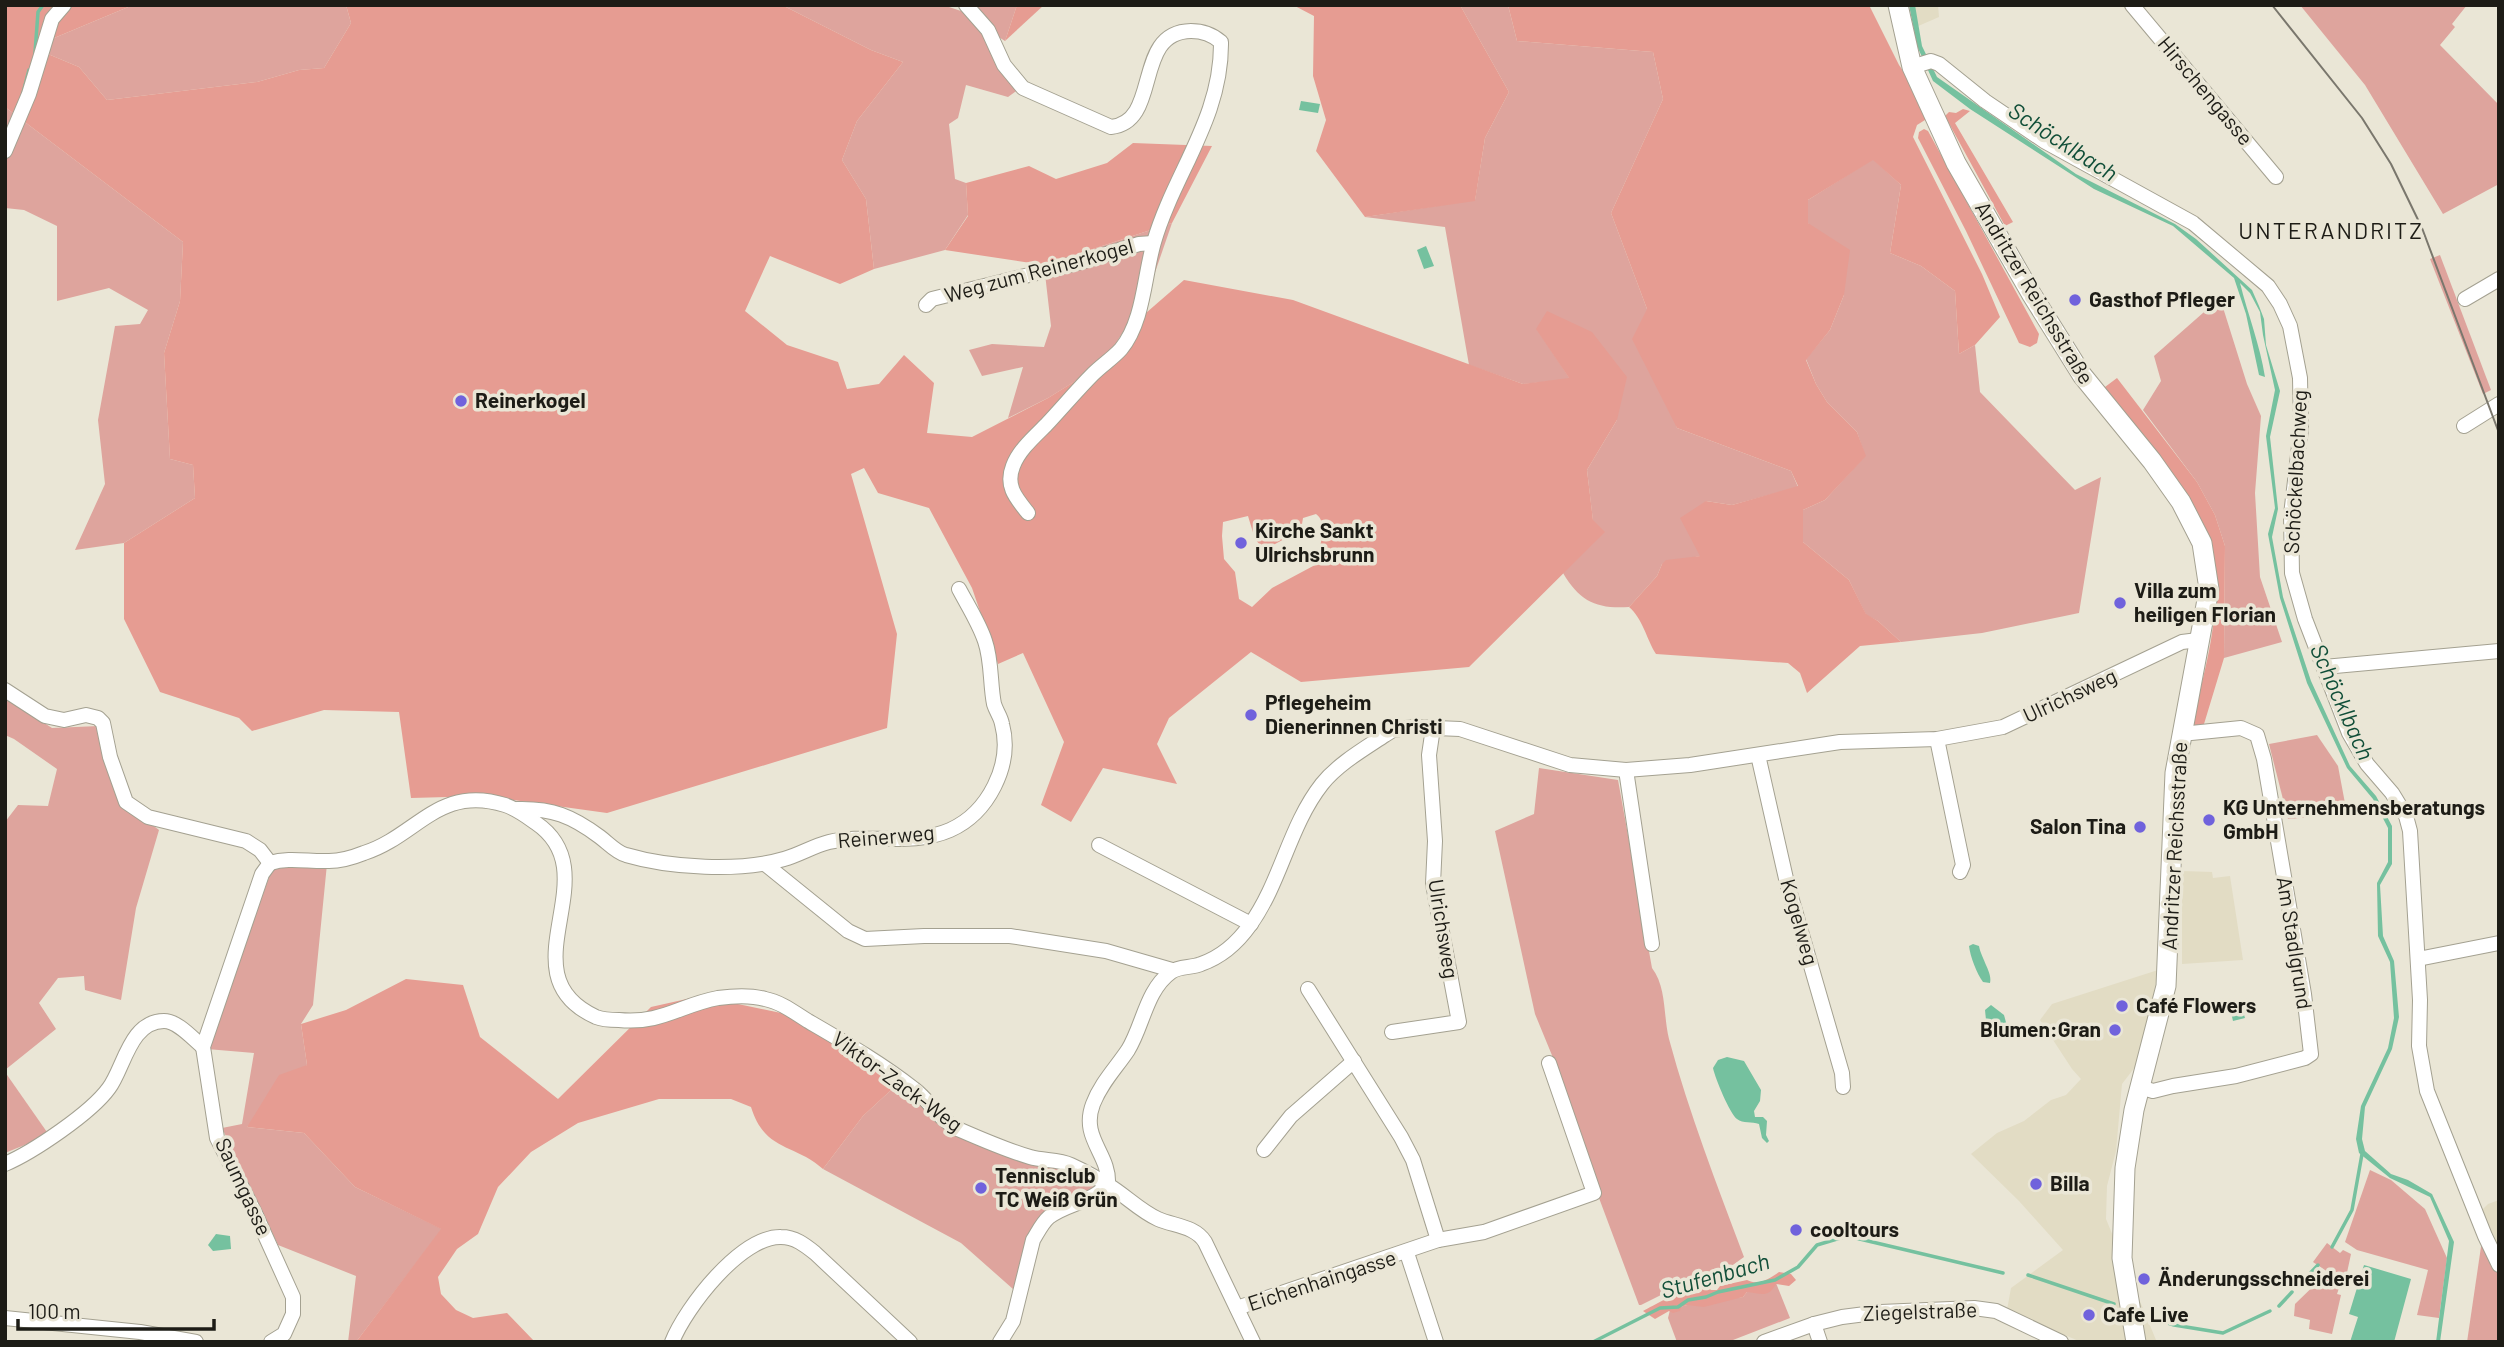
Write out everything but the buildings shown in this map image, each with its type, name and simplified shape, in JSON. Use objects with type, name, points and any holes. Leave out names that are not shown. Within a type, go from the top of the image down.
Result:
[{"type":"main road","name":"Andritzer Reichsstraße","points":[[1899,9],[1922,64],[1956,163],[2065,349],[2082,375],[2152,461],[2193,523],[2202,543],[2208,589],[2181,734],[2173,805],[2167,976],[2130,1131],[2125,1168],[2122,1247],[2136,1342]]},
{"type":"street","points":[[5,151],[29,94],[52,19],[64,5]]},
{"type":"street","name":"Weg zum Reinerkogel","points":[[966,5],[988,30],[1004,65],[1023,88],[1111,127],[1123,126],[1131,119],[1143,93],[1157,48],[1166,39],[1181,32],[1194,31],[1216,37],[1221,42],[1212,106],[1203,132],[1163,213],[1128,338],[1016,459],[1009,479],[1010,487],[1028,513]]},
{"type":"street","name":"Hirschengasse","points":[[2132,5],[2276,177]]},
{"type":"street","name":"Schöckelbachweg","points":[[1922,64],[1942,65],[1985,101],[2044,141],[2193,223],[2268,286],[2290,326],[2300,378],[2301,429],[2291,516],[2292,573],[2305,619],[2349,733],[2367,764],[2392,793],[2406,816],[2410,831],[2418,959],[2419,1046],[2427,1091],[2499,1265]]},
{"type":"street","name":"Weg zum Reinerkogel","points":[[926,304],[932,299],[1081,262],[1139,244],[1153,243]]},
{"type":"street","points":[[2465,299],[2499,279]]},
{"type":"street","points":[[2464,426],[2499,404]]},
{"type":"street","name":"Reinerweg","points":[[517,809],[537,808],[563,814],[586,826],[623,855],[682,864],[741,867],[785,859],[828,842],[857,838],[899,840],[925,837],[949,830],[970,818],[993,790],[1004,752],[1003,724],[995,706],[986,642],[959,589]]},
{"type":"street","name":"Ulrichsweg","points":[[1172,970],[1201,964],[1236,943],[1251,924],[1274,883],[1298,825],[1324,782],[1393,730],[1461,729],[1570,765],[1626,770],[1690,765],[1840,742],[1937,738],[2003,727],[2182,642],[2198,640]]},
{"type":"street","points":[[2323,667],[2499,651]]},
{"type":"street","points":[[5,690],[46,716],[64,720],[86,715],[98,718],[103,723],[110,757],[126,802],[148,817],[246,841],[260,850],[270,863]]},
{"type":"street","name":"Ulrichsweg","points":[[1392,1032],[1459,1022],[1433,884],[1434,829],[1429,755],[1433,728]]},
{"type":"street","name":"Am Stadlgrund","points":[[2140,1087],[2153,1091],[2236,1076],[2305,1058],[2311,1054],[2297,949],[2264,759],[2257,735],[2241,728],[2181,734]]},
{"type":"street","points":[[1937,738],[1963,865],[1960,872]]},
{"type":"street","name":"Kogelweg","points":[[1758,755],[1787,883],[1842,1073],[1843,1087]]},
{"type":"street","points":[[1626,770],[1652,944]]},
{"type":"street","name":"Viktor-Zack-Weg","points":[[270,863],[280,860],[333,861],[361,855],[386,846],[412,825],[453,803],[474,800],[517,809],[549,833],[566,864],[565,897],[557,926],[557,973],[564,990],[579,1007],[599,1018],[651,1021],[717,998],[769,999],[866,1054],[917,1091],[935,1113],[952,1126],[1033,1158],[1068,1164],[1108,1184],[1155,1218],[1190,1229],[1202,1237],[1253,1342]]},
{"type":"street","points":[[1099,845],[1251,924]]},
{"type":"street","name":"Saumgasse","points":[[270,863],[261,874],[203,1047],[218,1138],[293,1297],[293,1314],[284,1334],[271,1342]]},
{"type":"street","points":[[765,864],[848,931],[865,939],[1010,936],[1106,951],[1172,970],[1156,986],[1129,1049],[1110,1074],[1093,1104],[1089,1126],[1104,1163],[1108,1184],[1093,1197],[1052,1214],[1038,1230],[1033,1240],[1013,1321],[1000,1342]]},
{"type":"street","points":[[2418,959],[2499,943]]},
{"type":"street","points":[[1308,989],[1401,1136],[1413,1160],[1438,1240]]},
{"type":"street","points":[[5,1164],[47,1141],[109,1089],[135,1037],[145,1028],[167,1021],[203,1047]]},
{"type":"street","points":[[1264,1150],[1291,1116],[1354,1061]]},
{"type":"street","name":"Eichenhaingasse","points":[[1237,1308],[1407,1253],[1438,1240],[1484,1232],[1594,1193],[1549,1063]]},
{"type":"street","points":[[673,1342],[679,1324],[695,1301],[731,1263],[751,1245],[766,1238],[783,1236],[800,1241],[815,1253],[910,1342]]},
{"type":"street","name":"Eichenhaingasse","points":[[1407,1253],[1436,1342]]},
{"type":"street","name":"Ziegelstraße","points":[[1764,1342],[1814,1324],[1862,1314],[1974,1308],[1996,1311],[2061,1342]]},
{"type":"street","points":[[5,1318],[140,1332],[196,1342]]},
{"type":"street","points":[[1814,1324],[1820,1342]]},
{"type":"shaded area","points":[[5,5],[133,5],[47,41],[48,54],[79,67],[107,100],[257,82],[299,70],[324,68],[351,23],[346,5],[782,5],[871,50],[903,62],[857,121],[842,160],[866,199],[874,269],[840,284],[770,256],[745,311],[787,345],[838,362],[847,389],[879,384],[904,355],[934,383],[927,433],[972,437],[1048,398],[1130,347],[1139,319],[1184,280],[1293,300],[1523,384],[1569,378],[1536,329],[1547,311],[1592,332],[1627,377],[1617,420],[1587,470],[1593,520],[1605,532],[1469,667],[1301,682],[1251,652],[1169,718],[1157,744],[1177,784],[1103,768],[1071,822],[1041,805],[1064,742],[1023,653],[998,664],[972,588],[929,508],[878,493],[864,468],[851,474],[897,634],[887,728],[607,813],[484,796],[411,798],[399,712],[324,710],[252,731],[239,718],[160,692],[124,619],[124,543],[195,498],[193,465],[170,459],[164,353],[180,301],[183,242],[5,107]],"holes":[[[1316,514],[1320,518],[1323,531],[1315,565],[1272,588],[1252,607],[1239,599],[1235,572],[1224,559],[1223,522],[1248,516],[1255,539],[1264,550],[1301,530],[1303,518]]]},
{"type":"shaded area","points":[[133,5],[346,5],[351,23],[324,68],[299,70],[257,82],[107,100],[79,67],[48,54],[47,41]]},
{"type":"shaded area","points":[[782,5],[943,5],[961,11],[984,28],[966,5],[1017,5],[1005,41],[989,31],[1019,89],[1008,97],[966,85],[958,118],[949,124],[955,179],[966,183],[968,215],[945,250],[874,269],[866,199],[842,160],[857,121],[903,62],[871,50]]},
{"type":"shaded area","points":[[1017,5],[1044,5],[1005,41]]},
{"type":"shaded area","points":[[1293,5],[1460,5],[1509,92],[1485,138],[1475,201],[1365,217],[1316,151],[1326,120],[1313,76],[1314,16]]},
{"type":"shaded area","points":[[1460,5],[1508,5],[1517,41],[1653,52],[1663,99],[1611,213],[1647,309],[1677,428],[1791,471],[1798,487],[1732,505],[1706,501],[1700,556],[1662,564],[1657,576],[1629,607],[1608,607],[1590,602],[1576,591],[1563,573],[1604,532],[1593,521],[1587,470],[1617,420],[1537,329],[1570,379],[1523,384],[1469,365],[1445,227],[1365,217],[1475,200],[1485,138],[1509,92]]},
{"type":"shaded area","points":[[1508,5],[1869,5],[1899,65],[1933,115],[1917,125],[1913,137],[1982,274],[2000,317],[1975,345],[1959,354],[1955,291],[1921,266],[1890,253],[1901,185],[1873,160],[1808,200],[1808,223],[1850,250],[1844,295],[1830,330],[1806,360],[1827,402],[1857,432],[1866,456],[1825,500],[1803,510],[1803,542],[1849,580],[1866,614],[1901,642],[1860,646],[1807,693],[1800,673],[1788,663],[1656,654],[1641,623],[1629,607],[1657,576],[1666,560],[1700,556],[1680,518],[1706,501],[1732,505],[1798,486],[1791,471],[1677,428],[1632,339],[1647,309],[1611,213],[1663,99],[1653,52],[1517,41]]},
{"type":"shaded area","points":[[1909,5],[1915,5],[1922,46],[1937,77],[2076,174],[2175,224],[2196,239],[2252,290],[2259,306],[2264,319],[2266,345],[2280,391],[2270,437],[2278,509],[2272,537],[2283,597],[2311,681],[2350,766],[2376,796],[2392,826],[2392,864],[2380,885],[2383,936],[2394,961],[2399,1017],[2392,1049],[2365,1107],[2362,1139],[2365,1151],[2391,1174],[2432,1194],[2454,1242],[2440,1342],[2436,1342],[2449,1241],[2430,1197],[2390,1178],[2359,1153],[2356,1139],[2361,1106],[2388,1048],[2394,1018],[2390,962],[2378,936],[2377,883],[2388,862],[2388,828],[2373,799],[2347,768],[2307,683],[2280,598],[2268,534],[2275,508],[2266,436],[2275,390],[2263,335],[2260,312],[2250,293],[2240,283],[2265,377],[2259,375],[2246,314],[2234,278],[2173,226],[2094,189],[1970,109],[1933,81],[1917,46]]},
{"type":"shaded area","points":[[1912,5],[1938,5],[1939,17],[1916,27]]},
{"type":"shaded area","points":[[2300,5],[2467,5],[2452,24],[2455,27],[2440,45],[2499,105],[2499,184],[2443,214],[2365,85]]},
{"type":"shaded area","points":[[1301,101],[1320,104],[1318,113],[1299,110]]},
{"type":"shaded area","points":[[5,107],[183,242],[180,301],[164,353],[170,459],[193,465],[195,498],[124,543],[75,550],[105,484],[98,420],[115,326],[140,324],[148,310],[109,288],[57,301],[57,226],[24,210],[5,208]]},
{"type":"shaded area","points":[[1963,109],[1970,111],[1955,123],[2013,222],[2005,226],[1945,116],[1949,112],[1956,113]]},
{"type":"shaded area","points":[[1924,129],[1928,131],[2039,334],[2037,343],[2030,347],[2019,343],[1918,138],[1919,132]]},
{"type":"shaded area","points":[[1133,143],[1212,146],[1172,223],[1044,265],[945,250],[968,216],[966,183],[1029,166],[1056,179],[1107,163]]},
{"type":"shaded area","points":[[1873,159],[1901,185],[1890,253],[1921,266],[1955,291],[1959,354],[1975,345],[1980,392],[2075,490],[2101,477],[2079,613],[1982,633],[1901,642],[1878,621],[1866,615],[1849,580],[1803,542],[1803,510],[1825,500],[1865,456],[1857,432],[1827,402],[1806,359],[1830,330],[1844,295],[1808,223],[1808,200]]},
{"type":"shaded area","points":[[1172,223],[1139,319],[1123,332],[1103,364],[1048,398],[1008,418],[1023,367],[982,376],[969,350],[992,344],[1044,347],[1051,326],[1044,265]]},
{"type":"shaded area","points":[[1426,246],[1434,266],[1424,269],[1417,250]]},
{"type":"shaded area","points":[[2440,255],[2491,390],[2483,394],[2430,259]]},
{"type":"shaded area","points":[[2220,298],[2247,384],[2261,416],[2255,493],[2260,577],[2282,642],[2224,658],[2225,546],[2215,515],[2197,482],[2143,410],[2161,381],[2154,356]]},
{"type":"shaded area","points":[[2117,378],[2197,482],[2215,515],[2225,546],[2224,658],[2204,724],[2191,726],[2213,628],[2214,568],[2101,390]]},
{"type":"shaded area","points":[[5,698],[52,728],[99,726],[121,801],[159,830],[136,908],[121,1000],[85,990],[84,976],[58,978],[39,1003],[56,1029],[5,1070],[5,822],[18,805],[48,806],[57,769],[5,735]]},
{"type":"shaded area","points":[[2317,735],[2338,766],[2347,814],[2288,819],[2269,744]]},
{"type":"shaded area","points":[[1539,768],[1618,780],[1652,968],[1660,984],[1669,1039],[1694,1122],[1744,1257],[1716,1277],[1679,1286],[1641,1305],[1599,1198],[1556,1065],[1535,1014],[1495,831],[1534,814]]},
{"type":"shaded area","points":[[327,864],[313,1005],[301,1024],[307,1065],[247,1127],[304,1133],[355,1187],[442,1229],[356,1342],[348,1342],[356,1276],[278,1245],[222,1128],[242,1124],[254,1053],[207,1049],[272,869]]},
{"type":"shaded area","points":[[2182,871],[2212,872],[2213,878],[2230,876],[2243,960],[2182,964]]},
{"type":"shaded area","points":[[1969,946],[1979,946],[1990,975],[1990,983],[1983,982],[1976,970]]},
{"type":"shaded area","points":[[2158,970],[2149,1018],[2135,1067],[2122,1084],[2116,1151],[2107,1186],[2106,1219],[2156,1340],[2161,1342],[2081,1342],[2007,1310],[2011,1288],[2063,1250],[2019,1201],[1971,1154],[1997,1133],[2024,1121],[2051,1100],[2066,1095],[2081,1079],[2040,1020],[2052,1004]]},
{"type":"shaded area","points":[[406,979],[463,985],[480,1037],[558,1099],[651,1007],[700,996],[824,1022],[902,1080],[863,1116],[823,1169],[772,1140],[757,1122],[751,1107],[731,1099],[659,1099],[578,1123],[531,1152],[498,1187],[478,1234],[457,1249],[438,1277],[441,1294],[456,1310],[473,1318],[507,1313],[535,1342],[356,1342],[441,1229],[355,1187],[304,1133],[247,1127],[279,1075],[307,1065],[301,1024],[346,1010]]},
{"type":"shaded area","points":[[2240,1001],[2245,1018],[2233,1021],[2229,1004]]},
{"type":"shaded area","points":[[1991,1005],[2004,1015],[2007,1026],[1996,1029],[1986,1020],[1985,1010]]},
{"type":"shaded area","points":[[1727,1057],[1744,1061],[1761,1090],[1760,1101],[1754,1111],[1755,1117],[1763,1117],[1767,1121],[1767,1143],[1762,1138],[1759,1124],[1737,1119],[1723,1095],[1713,1068],[1718,1060]]},
{"type":"shaded area","points":[[5,1072],[49,1135],[5,1153]]},
{"type":"shaded area","name":"Tennisclub TC Weiß Grün","points":[[902,1080],[935,1113],[1108,1184],[1046,1220],[1022,1287],[1013,1289],[961,1243],[823,1169],[863,1116]]},
{"type":"shaded area","points":[[2370,1170],[2391,1180],[2425,1209],[2447,1258],[2439,1318],[2417,1315],[2428,1270],[2357,1250],[2345,1242]]},
{"type":"shaded area","points":[[2499,1200],[2499,1252],[2483,1209]]},
{"type":"shaded area","points":[[216,1234],[230,1236],[231,1249],[213,1251],[208,1245]]},
{"type":"shaded area","points":[[2482,1240],[2499,1277],[2499,1342],[2467,1342]]},
{"type":"shaded area","points":[[2327,1243],[2340,1253],[2343,1250],[2351,1254],[2345,1282],[2341,1282],[2337,1294],[2341,1295],[2332,1334],[2309,1329],[2310,1320],[2294,1316],[2295,1304],[2328,1272],[2313,1262]]},
{"type":"shaded area","points":[[2364,1265],[2411,1279],[2394,1342],[2350,1342],[2358,1317],[2349,1314]]},
{"type":"shaded area","points":[[1779,1272],[1791,1274],[1796,1280],[1789,1286],[1776,1284],[1767,1293],[1747,1292],[1743,1297],[1704,1307],[1687,1305],[1681,1307],[1680,1311],[1669,1311],[1655,1319],[1643,1311],[1676,1295],[1699,1293],[1701,1289],[1708,1287],[1717,1290],[1720,1286],[1747,1280],[1760,1282]]},
{"type":"shaded area","points":[[1776,1283],[1790,1318],[1733,1342],[1677,1342],[1668,1318],[1670,1310],[1743,1297],[1747,1292]]},
{"type":"waterway","points":[[35,53],[38,12],[43,5]]},
{"type":"waterway","points":[[23,93],[29,70]]},
{"type":"waterway","name":"Stufenbach","points":[[2332,1247],[2352,1210],[2362,1154]]},
{"type":"waterway","name":"Stufenbach","points":[[1593,1342],[1660,1308],[1678,1307],[1688,1300],[1775,1280],[1798,1267],[1817,1245],[1847,1236],[2003,1273]]},
{"type":"waterway","name":"Stufenbach","points":[[2298,1286],[2318,1265]]},
{"type":"waterway","name":"Stufenbach","points":[[2028,1275],[2114,1304]]},
{"type":"waterway","name":"Stufenbach","points":[[2279,1306],[2292,1292]]},
{"type":"waterway","name":"Stufenbach","points":[[2146,1316],[2174,1325],[2223,1333],[2270,1311]]},
{"type":"tram line","points":[[2272,5],[2362,118],[2391,164],[2422,228],[2499,433]]},
{"type":"place","name":"Gasthof Pfleger","points":[[2075,300]]},
{"type":"place","name":"Reinerkogel","points":[[461,401]]},
{"type":"place","name":"Kirche Sankt Ulrichsbrunn","points":[[1241,543]]},
{"type":"place","name":"Villa zum heiligen Florian","points":[[2120,603]]},
{"type":"place","name":"Pflegeheim Dienerinnen Christi","points":[[1251,715]]},
{"type":"place","name":"KG Unternehmensberatungs GmbH","points":[[2209,820]]},
{"type":"place","name":"Salon Tina","points":[[2140,827]]},
{"type":"place","name":"Café Flowers","points":[[2122,1006]]},
{"type":"place","name":"Blumen:Gran","points":[[2115,1030]]},
{"type":"place","name":"Billa","points":[[2036,1184]]},
{"type":"place","name":"Tennisclub TC Weiß Grün","points":[[981,1188]]},
{"type":"place","name":"cooltours","points":[[1796,1230]]},
{"type":"place","name":"Änderungsschneiderei","points":[[2144,1279]]},
{"type":"place","name":"Cafe Live","points":[[2089,1315]]},
{"type":"district","name":"UNTERANDRITZ","points":[[2331,231]]},
{"type":"water label","name":"Schöcklbach","points":[[2063,142]]},
{"type":"water label","name":"Schöcklbach","points":[[2342,702]]}]
